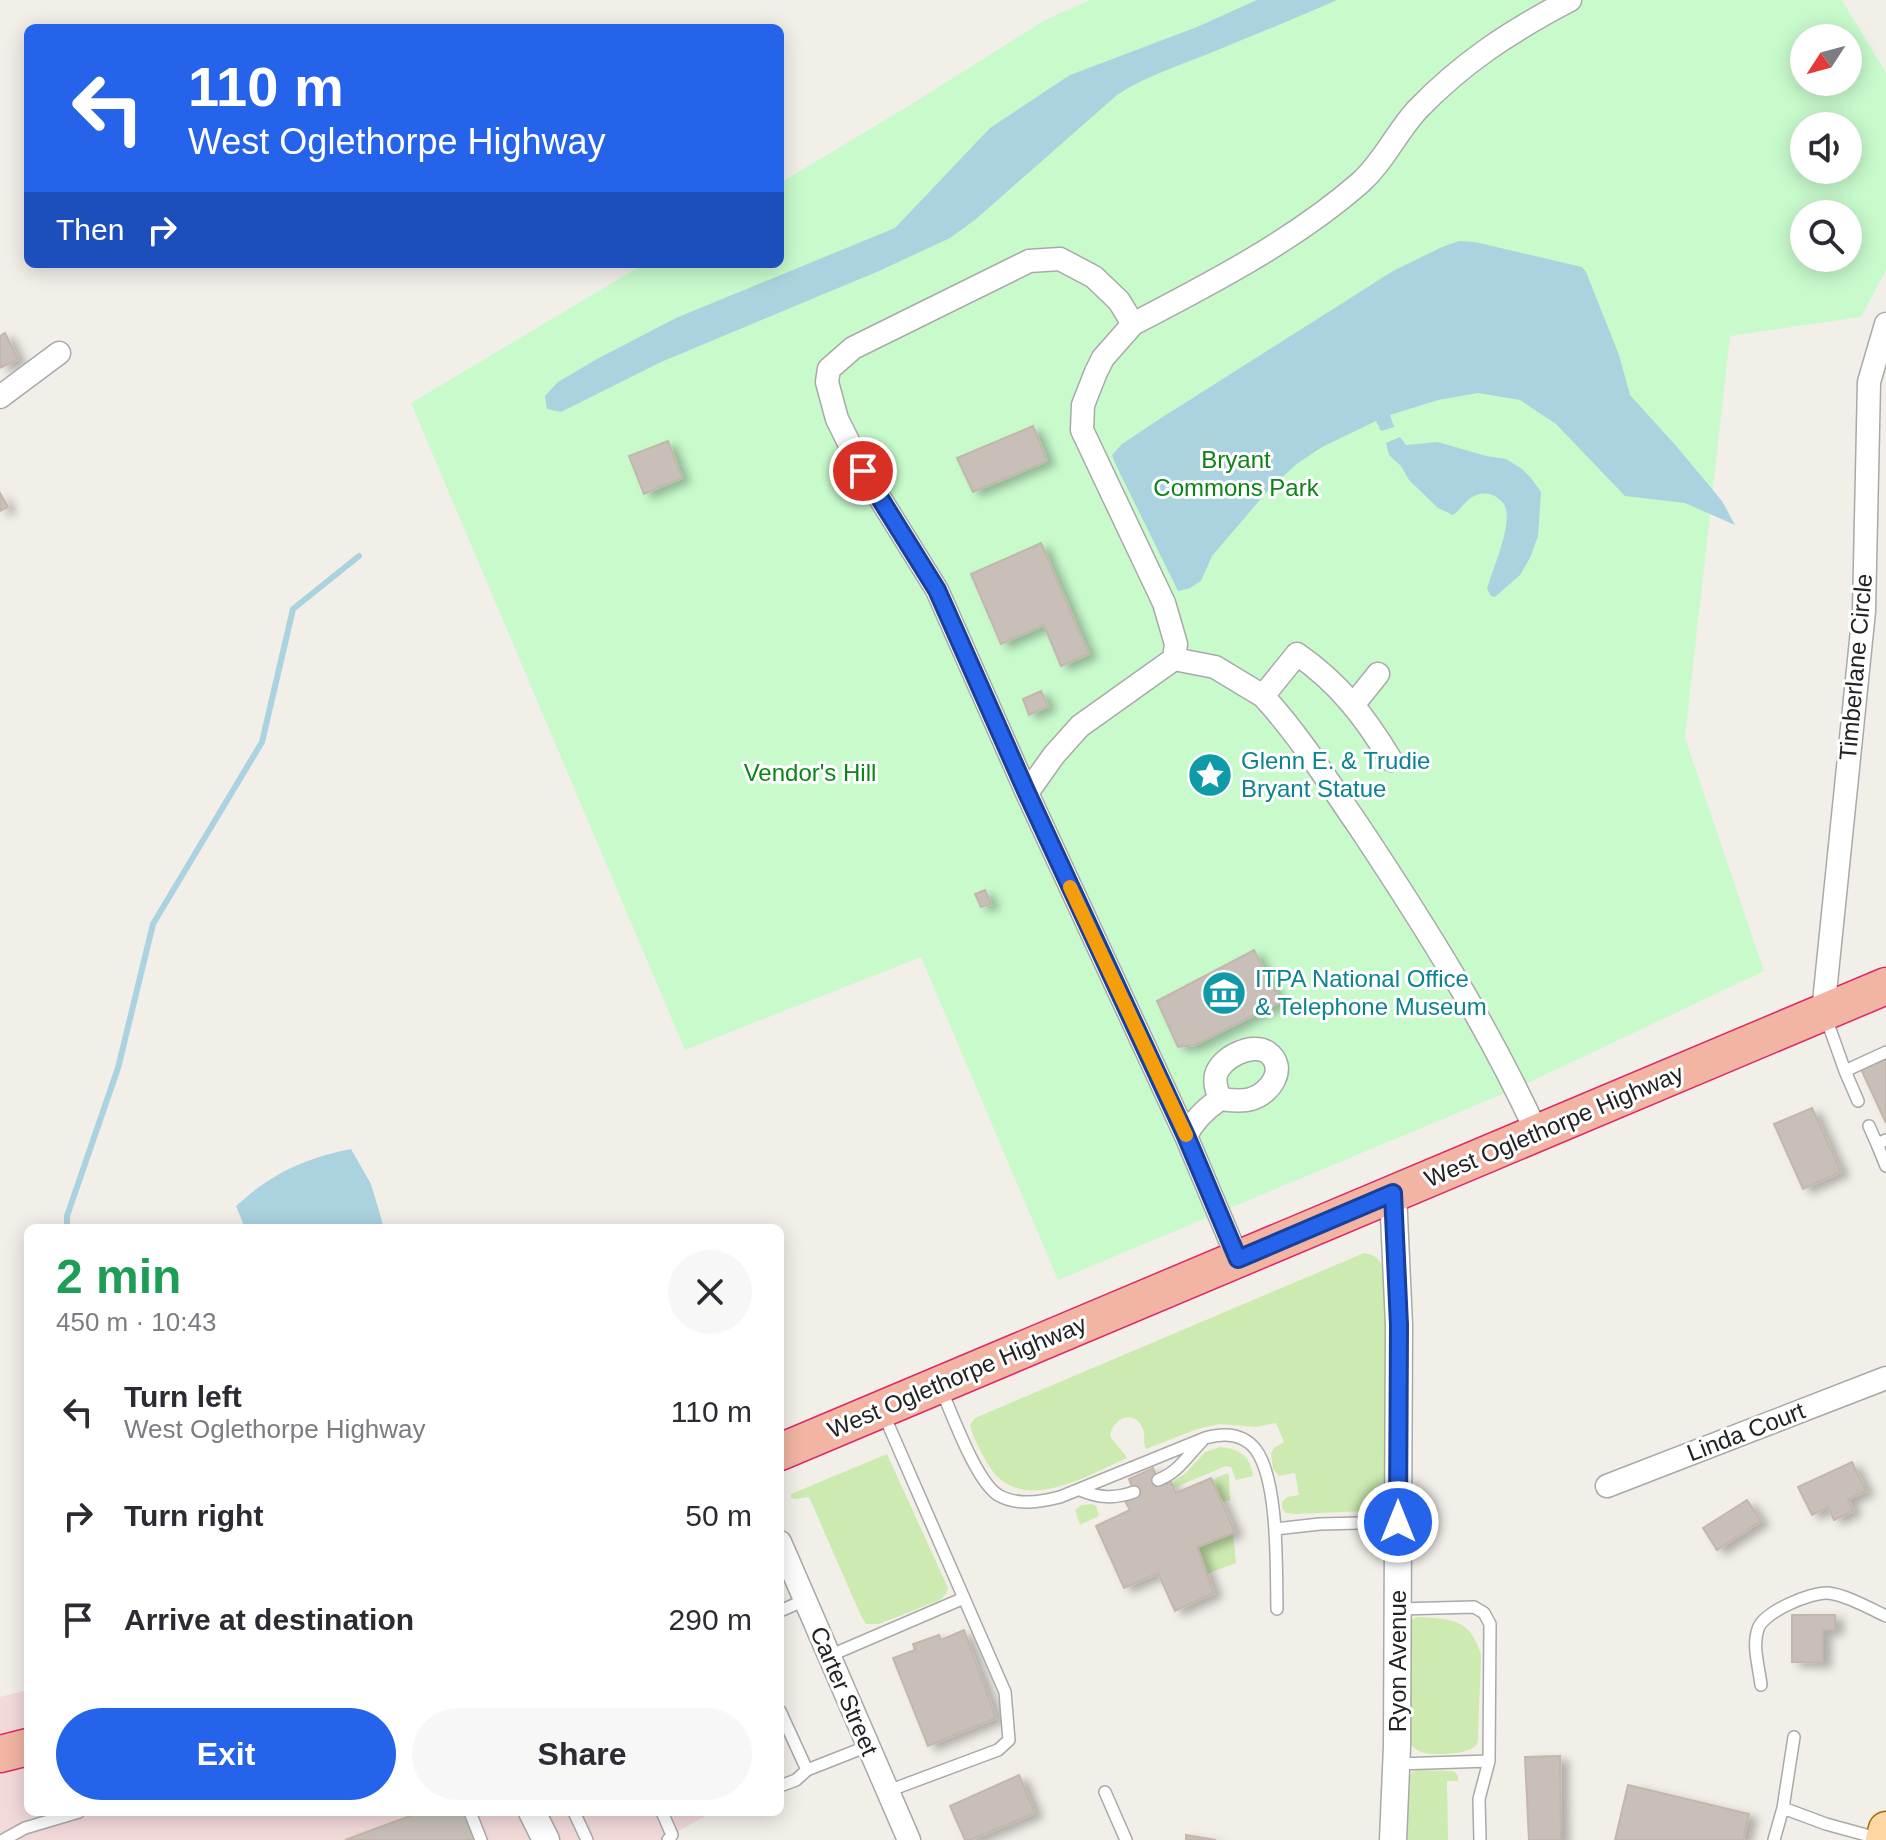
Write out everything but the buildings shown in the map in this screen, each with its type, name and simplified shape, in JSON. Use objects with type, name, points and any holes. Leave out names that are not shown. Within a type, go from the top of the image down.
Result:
[{"type":"highway","name":"West Oglethorpe Highway","points":[[784,1450],[1886,986]]},
{"type":"highway","points":[[0,1754],[24,1748]]},
{"type":"main road","points":[[1884,1840],[1886,1829]]},
{"type":"street","points":[[1174,659],[1176,644],[1164,603],[1082,430],[1083,405],[1103,358],[1133,324],[1246,261],[1334,204],[1384,156],[1416,111],[1475,58],[1499,39],[1570,0]]},
{"type":"street","points":[[1133,324],[1119,301],[1094,277],[1060,259],[1029,261],[853,348],[829,369],[827,382],[837,419],[868,478],[937,590],[1186,1136],[1238,1259]]},
{"type":"street","name":"Timberlane Circle","points":[[1823,1012],[1864,611],[1869,382],[1886,324]]},
{"type":"street","points":[[0,397],[59,353]]},
{"type":"street","points":[[1864,611],[1886,602]]},
{"type":"street","points":[[1263,696],[1297,654],[1354,704],[1391,760]]},
{"type":"street","points":[[1027,793],[1080,726],[1174,659],[1215,667],[1263,696],[1323,774],[1425,927],[1509,1075],[1537,1133]]},
{"type":"street","points":[[1354,704],[1378,674]]},
{"type":"street","points":[[1186,1136],[1203,1113],[1220,1099]]},
{"type":"street","name":"Ryon Avenue","points":[[1393,1193],[1399,1325],[1397,1764],[1393,1840]]},
{"type":"street","name":"Linda Court","points":[[1607,1486],[1886,1378]]},
{"type":"street","name":"Carter Street","points":[[784,1551],[909,1840]]},
{"type":"street","points":[[534,1816],[546,1840]]},
{"type":"lane","points":[[1823,1012],[1858,1101]]},
{"type":"lane","points":[[1845,1071],[1886,1052]]},
{"type":"lane","points":[[1853,1088],[1867,1081]]},
{"type":"lane","points":[[1869,1126],[1882,1142],[1886,1166]]},
{"type":"lane","points":[[939,1385],[984,1480],[998,1495],[1014,1501],[1038,1503],[1060,1497],[1205,1438],[1221,1434],[1243,1439],[1255,1448],[1268,1482],[1275,1529],[1277,1609]]},
{"type":"lane","points":[[882,1409],[1005,1692],[1009,1740],[998,1750],[888,1791]]},
{"type":"lane","points":[[1158,1480],[1174,1473],[1205,1438]]},
{"type":"lane","points":[[1080,1490],[1105,1498],[1134,1492]]},
{"type":"lane","points":[[1275,1529],[1320,1524],[1398,1522]]},
{"type":"lane","points":[[1761,1685],[1755,1641],[1759,1625],[1773,1612],[1806,1597],[1826,1593],[1886,1616]]},
{"type":"lane","points":[[829,1656],[964,1598]]},
{"type":"lane","points":[[784,1609],[805,1600]]},
{"type":"lane","points":[[1398,1609],[1474,1607],[1484,1613],[1490,1624],[1489,1761],[1479,1799],[1480,1840]]},
{"type":"lane","points":[[784,1720],[807,1770]]},
{"type":"lane","points":[[1774,1840],[1783,1808],[1794,1737]]},
{"type":"lane","points":[[784,1784],[796,1780],[807,1770],[868,1746]]},
{"type":"lane","points":[[1397,1764],[1489,1761]]},
{"type":"lane","points":[[1105,1792],[1126,1840]]},
{"type":"lane","points":[[1783,1808],[1884,1840]]},
{"type":"lane","points":[[3,1840],[25,1828],[66,1816]]},
{"type":"lane","points":[[472,1816],[481,1840]]},
{"type":"lane","points":[[576,1816],[587,1840]]},
{"type":"lane","points":[[664,1816],[672,1835],[668,1840]]},
{"type":"shaded area","points":[[24,1691],[24,1816],[706,1816],[662,1840],[0,1840],[0,1697]]},
{"type":"green space","name":"Bryant Commons Park","points":[[1090,0],[1842,0],[1856,24],[1790,24],[1790,96],[1862,96],[1862,33],[1886,73],[1886,270],[1861,317],[1730,336],[1685,738],[1764,971],[1517,1088],[1058,1280],[921,957],[685,1050],[411,403],[637,268],[784,268],[784,181],[1045,20]]},
{"type":"green space","points":[[1364,1253],[1378,1259],[1386,1272],[1386,1489],[1382,1500],[1366,1511],[1286,1513],[1282,1502],[1287,1497],[1299,1495],[1295,1473],[1279,1476],[1273,1469],[1271,1453],[1284,1442],[1276,1423],[1256,1427],[1220,1424],[1197,1429],[1146,1449],[1144,1432],[1139,1423],[1130,1417],[1125,1418],[1116,1424],[1110,1435],[1127,1458],[1071,1483],[1032,1490],[1014,1487],[998,1477],[976,1443],[970,1425],[975,1418]]},
{"type":"green space","points":[[1220,1447],[1242,1454],[1253,1476],[1236,1480],[1231,1467],[1226,1466],[1174,1488],[1171,1482],[1185,1474],[1205,1452]]},
{"type":"green space","points":[[887,1454],[948,1588],[940,1600],[879,1624],[866,1624],[809,1497],[796,1499],[791,1498],[791,1494]]},
{"type":"green space","points":[[1227,1473],[1230,1500],[1222,1502],[1212,1480]]},
{"type":"green space","points":[[1081,1505],[1096,1506],[1099,1516],[1080,1525],[1075,1510]]},
{"type":"green space","points":[[1233,1533],[1236,1563],[1207,1574],[1197,1547]]},
{"type":"green space","points":[[1416,1617],[1457,1622],[1471,1633],[1476,1643],[1481,1655],[1478,1740],[1473,1748],[1444,1754],[1425,1753],[1408,1742],[1409,1622]]},
{"type":"green space","points":[[1451,1771],[1458,1776],[1458,1781],[1447,1781],[1448,1840],[1406,1840],[1408,1779],[1412,1772]]},
{"type":"water","points":[[1257,0],[1337,0],[1154,75],[1117,95],[976,219],[950,238],[661,362],[561,412],[547,409],[545,396],[558,382],[597,359],[676,318],[895,228],[990,128],[1070,75],[1197,27]]},
{"type":"water","points":[[1459,241],[1582,267],[1619,355],[1630,395],[1722,501],[1735,525],[1685,503],[1625,496],[1556,424],[1520,400],[1478,393],[1438,400],[1390,415],[1394,427],[1381,431],[1376,421],[1322,447],[1271,487],[1212,556],[1201,581],[1178,591],[1112,455],[1122,444],[1158,420],[1393,271]]},
{"type":"water","points":[[1400,437],[1406,445],[1438,442],[1506,459],[1522,469],[1541,492],[1538,536],[1530,558],[1520,575],[1495,597],[1487,589],[1506,527],[1504,504],[1495,496],[1483,494],[1470,499],[1453,515],[1438,508],[1389,455],[1386,443]]},
{"type":"water","points":[[351,1149],[371,1184],[383,1224],[243,1224],[236,1206],[276,1176],[319,1157]]},
{"type":"waterway","points":[[67,1224],[67,1216],[118,1068],[153,924],[262,742],[293,609],[359,556]]},
{"type":"slow traffic","points":[[1070,887],[1186,1135]]},
{"type":"place","name":"Glenn E. & Trudie Bryant Statue","points":[[1210,775]]},
{"type":"place","name":"ITPA National Office & Telephone Museum","points":[[1224,993]]},
{"type":"route","points":[[863,471],[937,590],[1186,1136],[1238,1259],[1393,1193],[1399,1325],[1398,1522]]},
{"type":"park label","name":"Vendor's Hill","points":[[810,773]]}]
